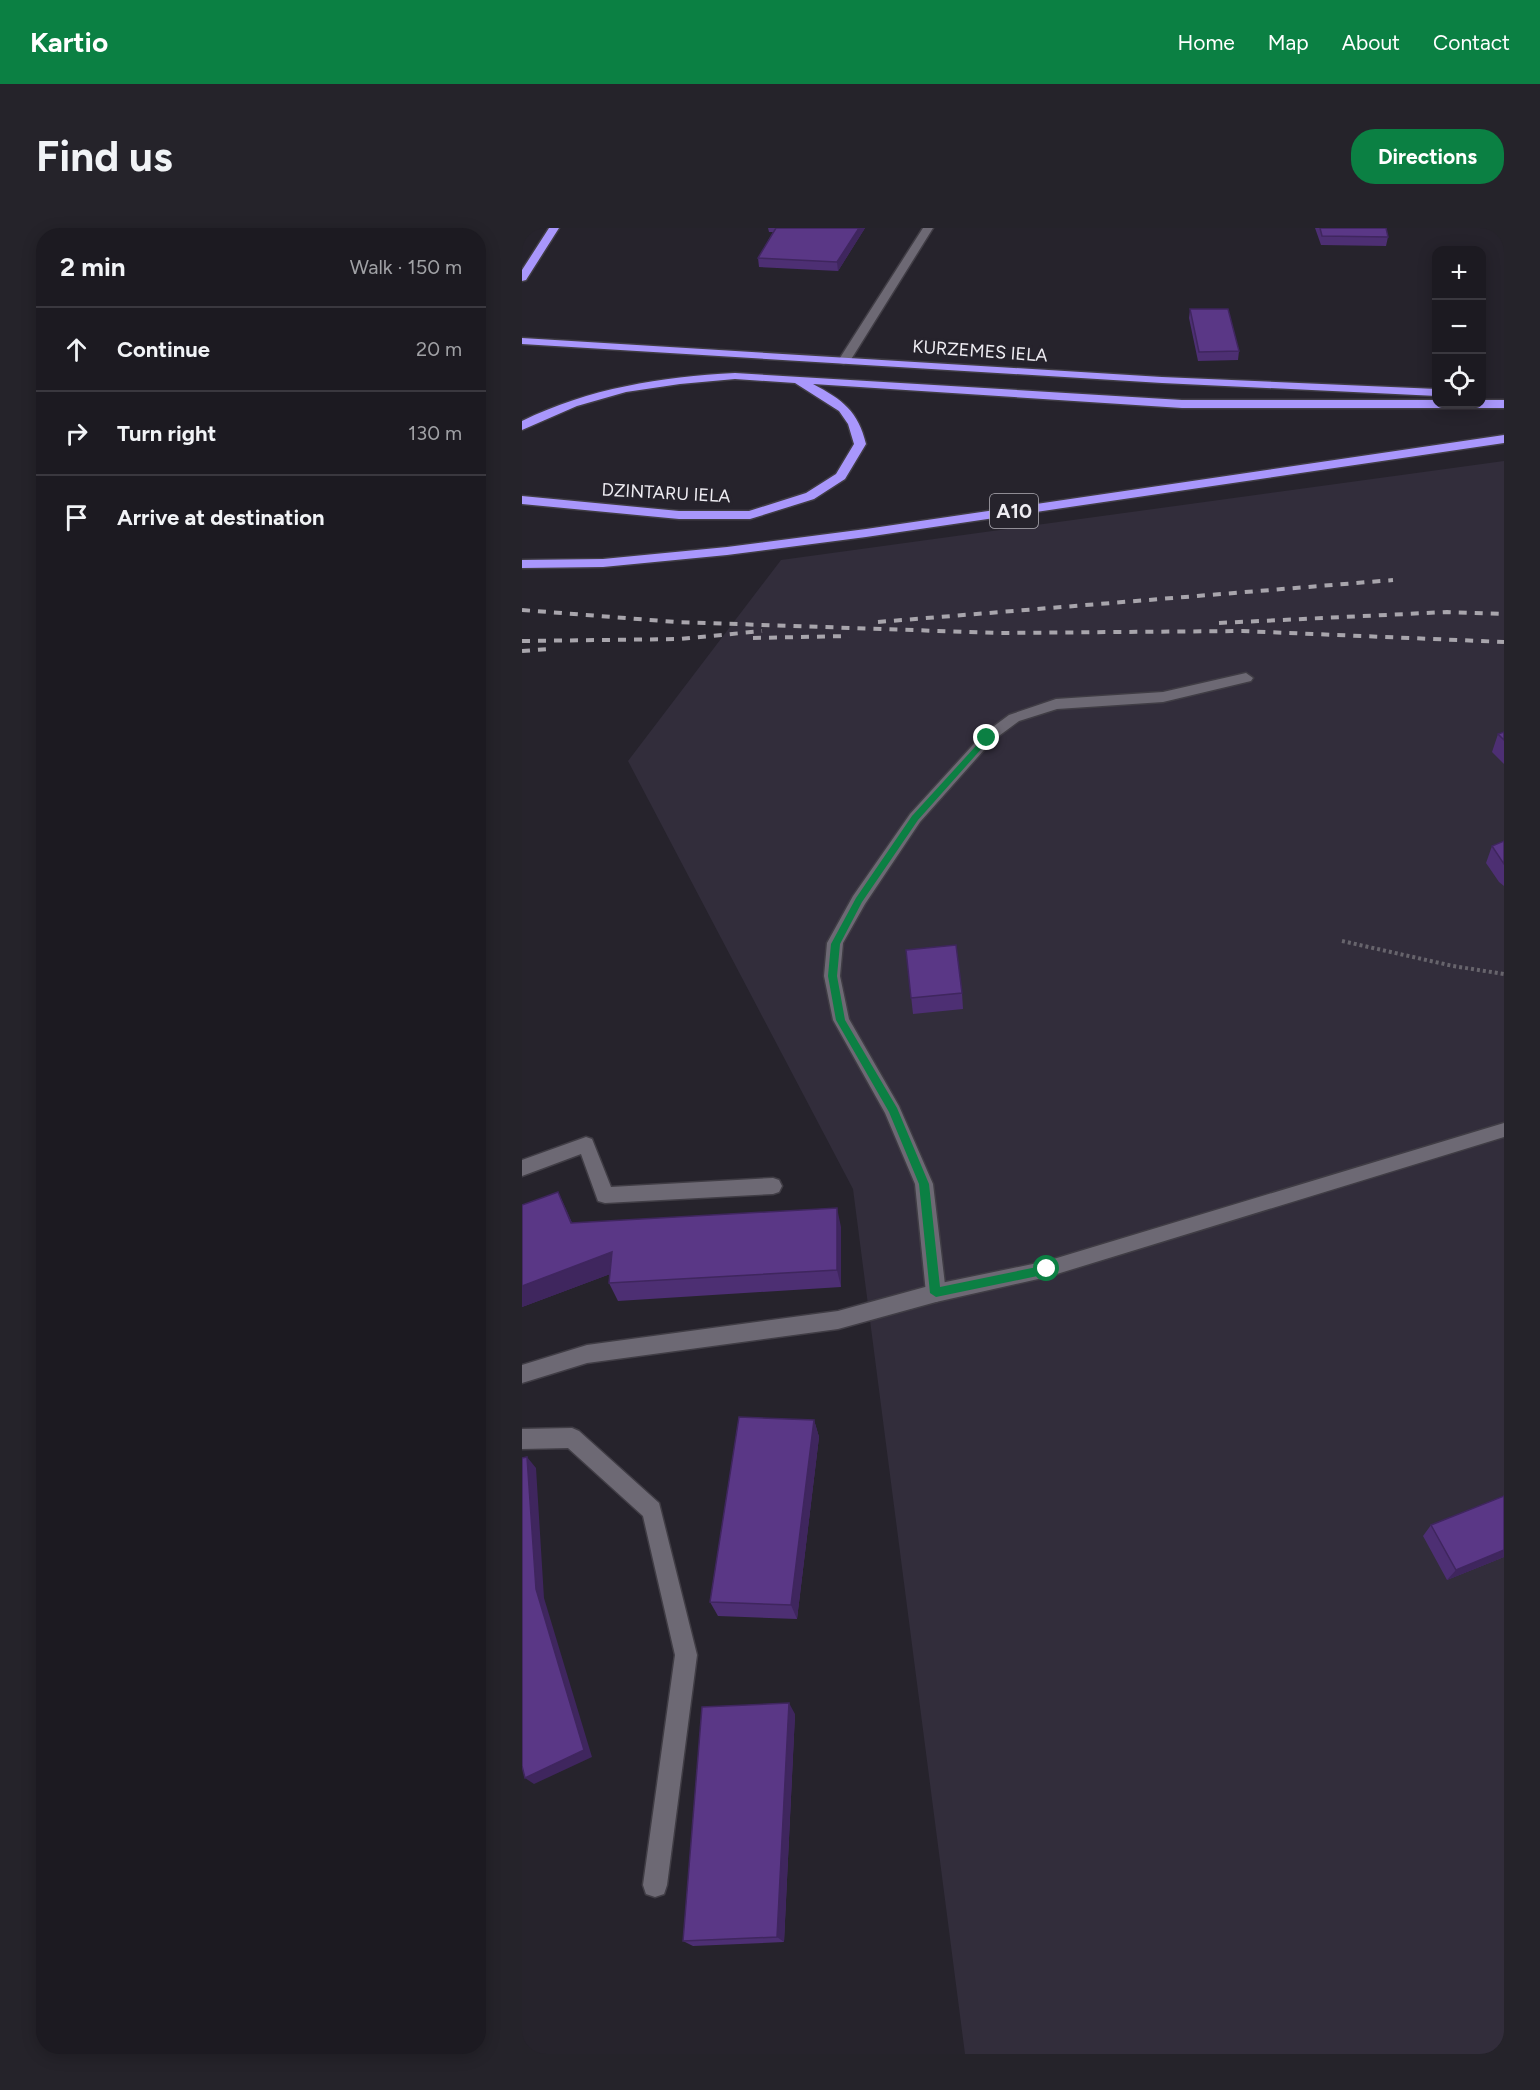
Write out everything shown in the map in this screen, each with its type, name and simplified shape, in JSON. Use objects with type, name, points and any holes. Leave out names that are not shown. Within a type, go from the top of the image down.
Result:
[{"type":"highway","points":[[522,278],[554,228]]},
{"type":"highway","name":"KURZEMES IELA","points":[[522,341],[1150,380],[1432,393]]},
{"type":"highway","points":[[522,426],[578,401],[625,388],[673,379],[735,376],[1182,404],[1504,404]]},
{"type":"highway","name":"DZINTARU IELA","points":[[522,500],[679,515],[750,515],[810,496],[841,476],[860,444],[854,422],[841,406],[824,394],[790,378]]},
{"type":"highway","points":[[1486,395],[1504,396]]},
{"type":"highway","name":"A10","points":[[522,564],[603,563],[727,551],[866,533],[1504,439]]},
{"type":"street","points":[[844,361],[928,228]]},
{"type":"street","points":[[936,1293],[924,1184],[893,1111],[840,1020],[832,976],[835,944],[859,900],[915,818],[987,738],[1014,718],[1056,704],[1163,697],[1246,678]]},
{"type":"street","points":[[522,1374],[587,1354],[838,1320],[936,1293],[1047,1269],[1504,1130]]},
{"type":"street","points":[[522,1168],[586,1144],[605,1195],[773,1186]]},
{"type":"street","points":[[522,1439],[572,1438],[652,1510],[686,1654],[655,1885]]},
{"type":"path","points":[[1342,940],[1453,966],[1504,974]]},
{"type":"shaded area","points":[[1504,461],[1504,2054],[965,2054],[853,1189],[628,761],[781,560]]},
{"type":"building","points":[[776,228],[859,228],[837,262],[758,258]]},
{"type":"building","points":[[1320,228],[1386,228],[1388,237],[1322,236]]},
{"type":"building","points":[[1190,309],[1228,309],[1239,351],[1199,352]]},
{"type":"building","points":[[1504,732],[1504,740],[1498,734]]},
{"type":"building","points":[[1504,841],[1504,864],[1492,846]]},
{"type":"building","points":[[956,945],[962,993],[911,998],[906,950]]},
{"type":"building","points":[[558,1192],[571,1223],[837,1208],[837,1270],[609,1283],[612,1252],[522,1286],[522,1205]]},
{"type":"building","points":[[739,1417],[814,1420],[791,1605],[710,1602]]},
{"type":"building","points":[[527,1457],[536,1589],[584,1750],[525,1778],[522,1766],[522,1458]]},
{"type":"building","points":[[1504,1496],[1504,1550],[1456,1570],[1431,1525]]},
{"type":"building","points":[[789,1703],[777,1937],[683,1941],[702,1707]]},
{"type":"railway","points":[[878,622],[1393,580]]},
{"type":"railway","points":[[522,610],[676,622],[999,633],[1242,631],[1504,642]]},
{"type":"railway","points":[[1219,623],[1447,612],[1504,614]]},
{"type":"railway","points":[[522,641],[680,639],[762,631]]},
{"type":"railway","points":[[753,638],[849,636]]},
{"type":"railway","points":[[522,651],[549,649]]},
{"type":"route","points":[[987,738],[915,818],[859,900],[835,944],[832,976],[840,1020],[893,1111],[924,1184],[936,1293],[1047,1269]]}]
